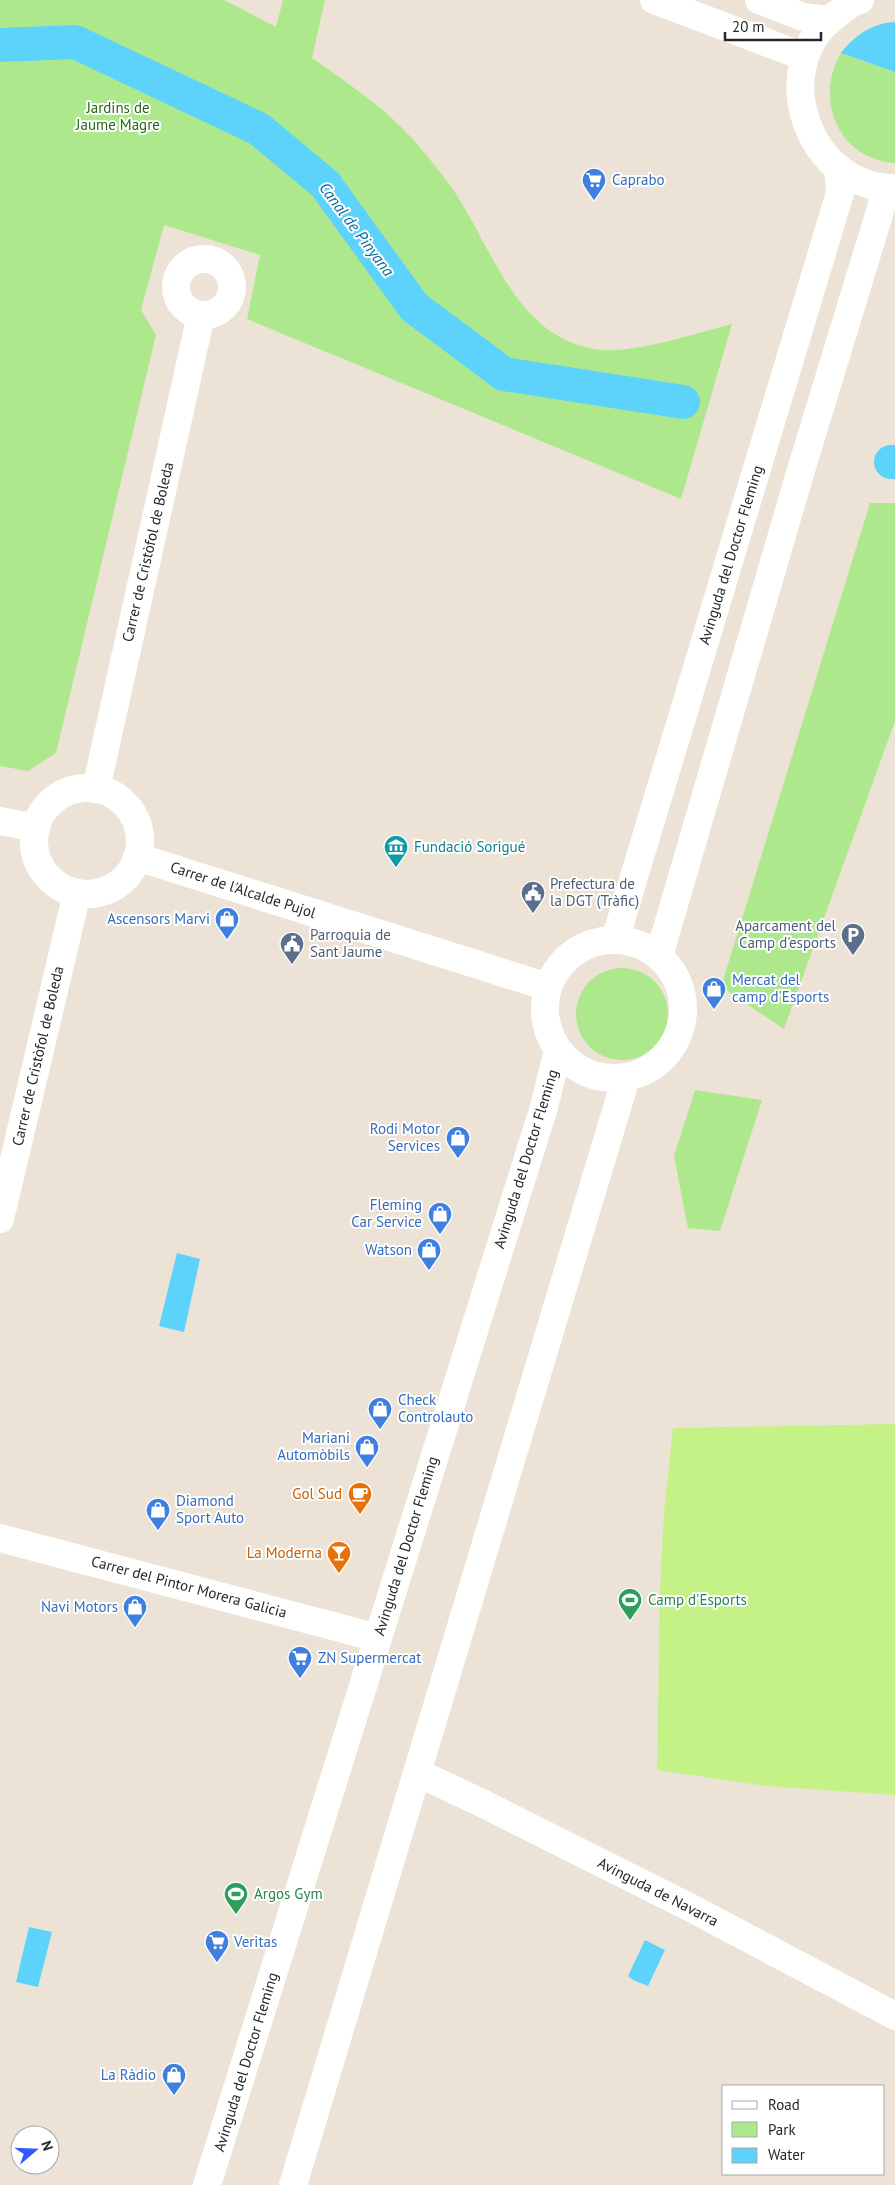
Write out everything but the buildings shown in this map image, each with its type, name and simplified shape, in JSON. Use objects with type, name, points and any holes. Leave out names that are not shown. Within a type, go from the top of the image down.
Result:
[{"type":"street","points":[[654,0],[805,57]]},
{"type":"street","points":[[759,0],[803,17],[829,20]]},
{"type":"street","points":[[659,956],[801,470],[881,208],[890,188],[861,182],[838,169],[817,147],[804,118],[800,88],[805,57],[815,37],[829,20],[860,0]]},
{"type":"street","name":"Avinguda del Doctor Fleming","points":[[615,940],[840,193],[838,169]]},
{"type":"street","name":"Carrer de Cristòfol de Boleda","points":[[96,789],[201,315]]},
{"type":"street","points":[[80,788],[96,789],[108,792],[119,799],[135,819],[140,844],[131,871],[121,882],[107,890],[93,894],[77,893],[57,884],[42,869],[36,856],[34,842],[36,828],[42,813],[52,802],[65,793],[80,788]]},
{"type":"street","points":[[0,821],[36,828]]},
{"type":"street","name":"Carrer de l'Alcalde Pujol","points":[[137,857],[548,987]]},
{"type":"street","name":"Carrer de Cristòfol de Boleda","points":[[0,1219],[77,893]]},
{"type":"street","points":[[615,940],[639,944],[659,956],[677,978],[683,997],[684,1016],[680,1034],[667,1055],[648,1070],[626,1078],[606,1079],[588,1074],[571,1064],[558,1050],[550,1035],[546,1020],[545,1003],[548,987],[558,969],[571,954],[588,944],[615,940]]},
{"type":"street","name":"Avinguda del Doctor Fleming","points":[[207,2185],[544,1107],[558,1050]]},
{"type":"street","points":[[293,2185],[626,1078]]},
{"type":"street","name":"Carrer del Pintor Morera Galicia","points":[[0,1538],[378,1638]]},
{"type":"street","name":"Avinguda de Navarra","points":[[418,1773],[691,1908],[895,2016]]},
{"type":"green space","name":"Jardins de Jaume Magre","points":[[0,0],[224,0],[276,27],[283,0],[325,0],[312,58],[354,87],[380,108],[417,144],[454,191],[496,266],[512,290],[529,312],[549,330],[573,343],[602,350],[616,350],[667,341],[732,324],[681,499],[247,319],[260,255],[164,225],[141,310],[156,335],[56,753],[28,771],[0,766]]},
{"type":"green space","points":[[841,53],[895,72],[895,163],[875,159],[859,151],[846,139],[836,124],[831,107],[830,89],[833,71]]},
{"type":"green space","points":[[870,503],[895,503],[895,721],[784,1029],[721,987]]},
{"type":"green space","points":[[622,968],[640,972],[655,981],[664,996],[668,1014],[664,1032],[655,1047],[640,1056],[622,1060],[604,1056],[589,1047],[580,1032],[576,1014],[580,996],[589,981],[604,972]]},
{"type":"green space","points":[[695,1090],[762,1100],[720,1231],[688,1228],[674,1156]]},
{"type":"green space","points":[[895,1424],[895,1795],[766,1786],[657,1770],[660,1588],[664,1512],[673,1428]]},
{"type":"water","points":[[895,22],[895,72],[841,53],[864,32],[879,25]]},
{"type":"water","points":[[177,1253],[200,1259],[184,1332],[159,1326]]},
{"type":"water","points":[[29,1927],[52,1932],[38,1987],[16,1982]]},
{"type":"water","points":[[645,1940],[665,1950],[648,1986],[628,1976]]},
{"type":"waterway","name":"Canal de Pinyana","points":[[0,45],[75,42],[259,129],[325,184],[414,307],[504,374],[683,402]]},
{"type":"place","name":"Caprabo","points":[[594,201]]},
{"type":"place","name":"Fundació Sorigué","points":[[396,868]]},
{"type":"place","name":"Prefectura de la DGT (Tràfic)","points":[[533,914]]},
{"type":"place","name":"Ascensors Marvi","points":[[227,940]]},
{"type":"place","name":"Aparcament del Camp d'esports","points":[[853,956]]},
{"type":"place","name":"Parroquia de Sant Jaume","points":[[292,965]]},
{"type":"place","name":"Mercat del camp d'Esports","points":[[714,1010]]},
{"type":"place","name":"Rodi Motor Services","points":[[458,1159]]},
{"type":"place","name":"Fleming Car Service","points":[[440,1235]]},
{"type":"place","name":"Watson","points":[[429,1271]]},
{"type":"place","name":"Check Controlauto","points":[[380,1430]]},
{"type":"place","name":"Mariani Automòbils","points":[[367,1468]]},
{"type":"place","name":"Gol Sud","points":[[360,1515]]},
{"type":"place","name":"Diamond Sport Auto","points":[[158,1531]]},
{"type":"place","name":"La Moderna","points":[[339,1574]]},
{"type":"place","name":"Camp d'Esports","points":[[630,1621]]},
{"type":"place","name":"Navi Motors","points":[[135,1628]]},
{"type":"place","name":"ZN Supermercat","points":[[300,1679]]},
{"type":"place","name":"Argos Gym","points":[[236,1915]]},
{"type":"place","name":"Veritas","points":[[217,1963]]},
{"type":"place","name":"La Ràdio","points":[[174,2096]]}]
